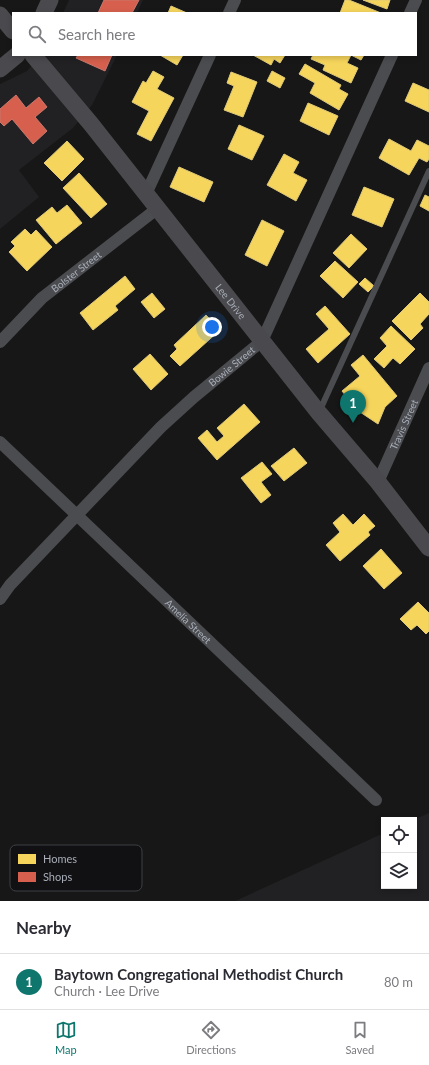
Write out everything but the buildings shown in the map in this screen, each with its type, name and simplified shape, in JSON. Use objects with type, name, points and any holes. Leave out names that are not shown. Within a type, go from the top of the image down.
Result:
[{"type":"main road","points":[[44,12],[50,0]]},
{"type":"main road","points":[[0,15],[12,30]]},
{"type":"main road","points":[[0,69],[16,56]]},
{"type":"main road","name":"Lee Drive","points":[[34,56],[158,208],[319,413],[378,482],[429,548]]},
{"type":"street","points":[[230,12],[236,0]]},
{"type":"street","points":[[410,12],[416,0]]},
{"type":"street","points":[[146,194],[210,56]]},
{"type":"street","name":"Bowie Street","points":[[0,599],[10,585],[167,422],[194,397],[262,341],[392,56]]},
{"type":"street","name":"Bolster Street","points":[[0,342],[42,298],[158,208]]},
{"type":"street","name":"Travis Street","points":[[378,482],[429,368]]},
{"type":"street","name":"Amelia Street","points":[[0,442],[376,800]]},
{"type":"lane","points":[[319,413],[429,171]]},
{"type":"shaded area","points":[[69,0],[143,0],[137,12],[63,12]]},
{"type":"shaded area","points":[[39,56],[116,56],[92,105],[73,128],[19,170],[39,197],[0,229],[0,84],[27,71]]},
{"type":"shaded area","points":[[429,813],[429,901],[235,901],[381,834],[381,889],[417,889],[417,818]]},
{"type":"place","name":"Baytown Congregational Methodist Church","points":[[353,423]]}]
